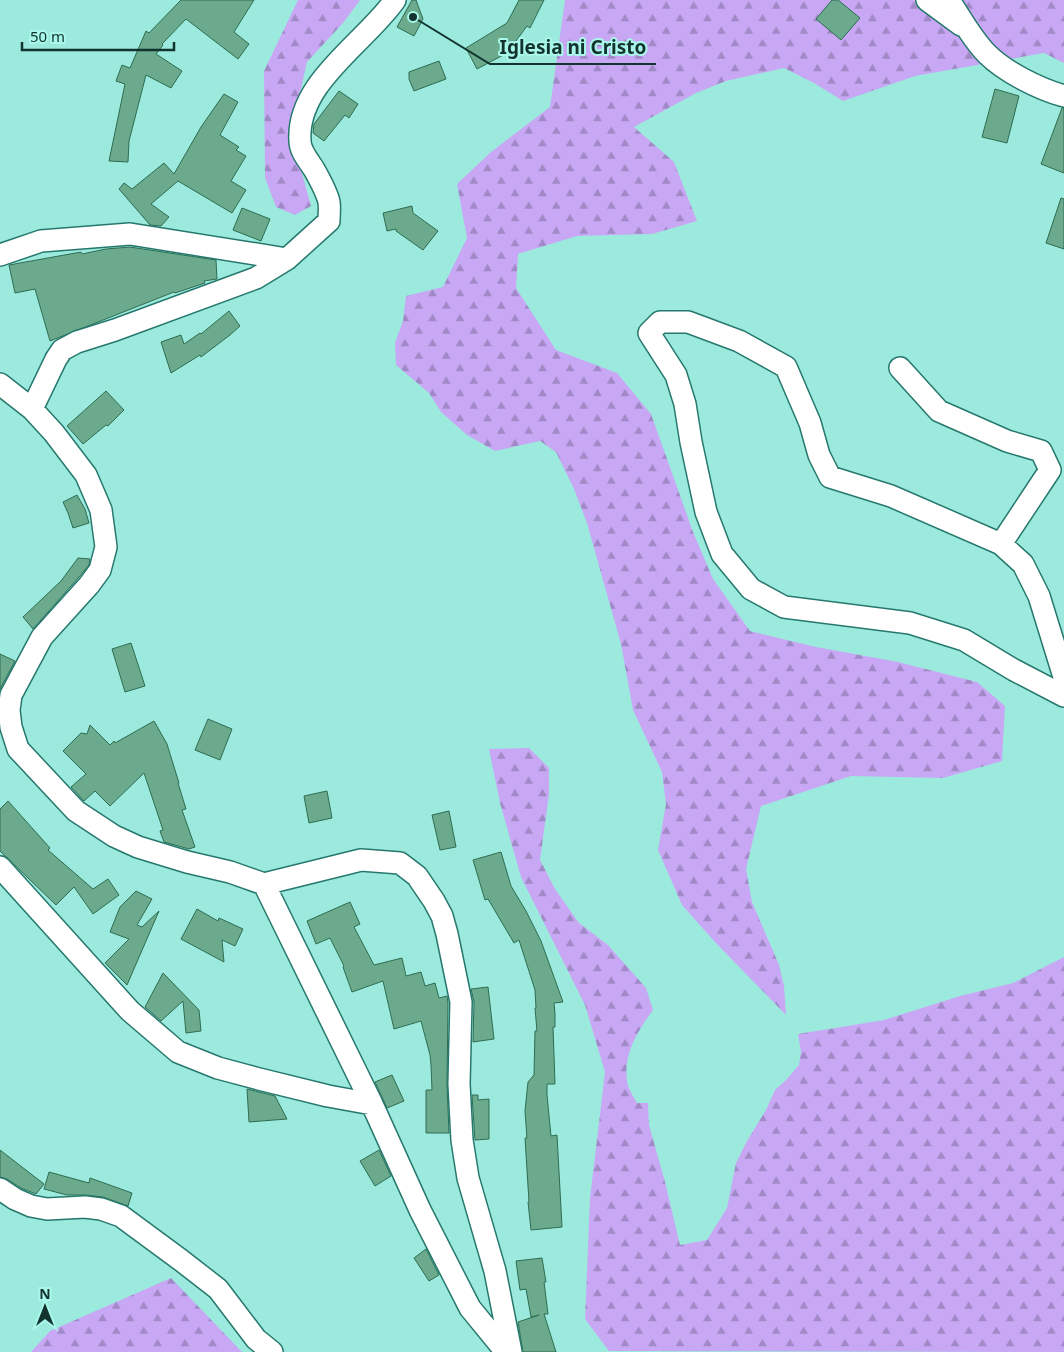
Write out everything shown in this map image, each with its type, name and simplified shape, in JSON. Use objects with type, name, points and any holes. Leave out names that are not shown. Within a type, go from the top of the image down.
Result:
[{"type":"street","points":[[32,409],[62,350],[76,342],[115,330],[256,278],[287,259],[329,221],[329,202],[316,172],[305,156],[300,143],[300,125],[305,104],[319,83],[383,17],[395,0]]},
{"type":"street","points":[[927,0],[970,32]]},
{"type":"street","points":[[949,0],[987,54],[1012,72],[1052,93],[1064,96]]},
{"type":"street","points":[[0,255],[41,241],[130,234],[287,259]]},
{"type":"street","points":[[1064,677],[1039,596],[1023,564],[1001,544],[891,496],[830,477],[819,455],[810,422],[786,367],[739,341],[688,322],[660,322],[649,333],[676,376],[685,404],[690,442],[706,512],[722,554],[751,589],[784,607],[910,623],[964,640],[1014,670],[1064,696]]},
{"type":"street","points":[[900,368],[939,411],[1007,441],[1041,451],[1050,470],[1001,544]]},
{"type":"street","points":[[0,384],[32,409],[54,433],[86,475],[101,510],[106,547],[100,570],[89,586],[42,637],[12,695],[8,710],[18,750],[76,811],[114,836],[138,847],[187,862],[230,872],[264,884],[361,860],[400,863],[417,876],[434,900],[442,916],[461,1002],[459,1084],[462,1140],[468,1178],[495,1271],[511,1352]]},
{"type":"street","points":[[0,867],[130,1011],[178,1052],[218,1068],[277,1084],[372,1104]]},
{"type":"street","points":[[264,884],[372,1104],[420,1210],[470,1308],[506,1352]]},
{"type":"street","points":[[0,1189],[15,1199],[31,1206],[47,1209],[85,1207],[101,1209],[121,1216],[218,1289],[256,1338],[272,1352]]},
{"type":"green space","points":[[298,0],[360,0],[343,23],[307,62],[291,133],[311,206],[295,215],[276,207],[265,178],[264,71]]},
{"type":"green space","points":[[565,0],[1064,0],[1064,63],[1044,53],[915,76],[843,101],[814,83],[784,68],[726,81],[696,93],[634,127],[674,162],[697,221],[652,234],[577,236],[518,254],[516,288],[556,350],[617,373],[651,414],[693,532],[713,579],[750,631],[816,647],[898,662],[977,682],[1005,706],[1002,761],[943,778],[851,776],[761,806],[746,869],[752,902],[779,965],[784,986],[786,1015],[682,905],[658,850],[666,804],[662,772],[633,710],[621,644],[587,523],[574,489],[556,452],[540,441],[495,451],[467,435],[441,412],[429,393],[396,365],[395,343],[403,321],[406,296],[443,287],[467,238],[457,184],[491,152],[550,107]]},
{"type":"green space","points":[[529,748],[549,768],[549,794],[540,860],[555,889],[579,923],[608,945],[646,988],[653,1010],[641,1027],[632,1045],[626,1075],[628,1086],[637,1103],[648,1103],[649,1125],[680,1245],[707,1240],[727,1208],[736,1163],[747,1141],[766,1110],[775,1090],[799,1065],[801,1052],[798,1034],[884,1020],[960,996],[1013,983],[1064,957],[1064,1352],[609,1351],[585,1319],[590,1198],[605,1072],[585,1005],[521,877],[500,803],[489,749]]},
{"type":"green space","points":[[171,1278],[242,1352],[31,1352],[50,1331]]},
{"type":"building","points":[[181,0],[254,0],[234,32],[249,44],[238,59],[186,19],[162,44],[156,54],[182,71],[171,88],[146,75],[129,141],[128,162],[109,161],[125,84],[116,81],[122,65],[130,68],[146,31],[149,33]]},
{"type":"building","points":[[412,0],[416,0],[423,19],[414,36],[397,27]]},
{"type":"building","points":[[519,0],[544,0],[530,28],[527,26],[507,53],[477,69],[466,48],[507,23]]},
{"type":"building","points":[[832,0],[838,0],[860,18],[841,40],[816,19]]},
{"type":"building","points":[[439,61],[446,79],[414,91],[409,79],[409,72]]},
{"type":"building","points":[[995,89],[1019,96],[1007,143],[982,137]]},
{"type":"building","points":[[339,91],[358,104],[349,118],[345,115],[324,141],[313,133],[314,124]]},
{"type":"building","points":[[224,94],[238,102],[220,135],[239,147],[236,150],[246,156],[231,181],[246,190],[232,213],[178,181],[151,204],[169,217],[161,226],[150,225],[119,189],[124,183],[132,189],[164,163],[174,174],[201,127]]},
{"type":"building","points":[[1062,108],[1064,108],[1064,173],[1041,164]]},
{"type":"building","points":[[1061,198],[1064,199],[1064,249],[1046,243]]},
{"type":"building","points":[[412,206],[413,213],[438,231],[423,250],[396,231],[396,229],[387,231],[383,213]]},
{"type":"building","points":[[242,208],[270,219],[261,241],[233,230]]},
{"type":"building","points":[[130,247],[216,260],[217,279],[204,281],[205,283],[174,292],[50,341],[35,289],[15,293],[9,265],[81,252],[82,254]]},
{"type":"building","points":[[229,311],[240,326],[201,357],[200,355],[171,373],[161,342],[181,335],[184,344],[201,334]]},
{"type":"building","points":[[106,391],[124,410],[108,426],[106,425],[83,444],[67,426]]},
{"type":"building","points":[[77,495],[85,509],[89,523],[73,528],[63,502]]},
{"type":"building","points":[[78,558],[90,559],[89,565],[33,629],[23,617],[61,581]]},
{"type":"building","points":[[131,643],[145,686],[125,692],[112,649]]},
{"type":"building","points":[[0,654],[15,661],[0,689]]},
{"type":"building","points":[[208,719],[232,729],[220,760],[195,750]]},
{"type":"building","points":[[154,721],[167,744],[179,783],[186,809],[182,810],[195,847],[189,849],[164,842],[160,831],[163,830],[144,773],[110,806],[95,791],[84,801],[71,787],[86,774],[63,751],[81,733],[87,734],[90,725],[110,745],[114,741],[115,743]]},
{"type":"building","points":[[327,791],[332,818],[309,823],[304,796]]},
{"type":"building","points":[[8,801],[50,848],[48,850],[93,889],[108,879],[119,895],[93,914],[74,887],[56,905],[0,851],[0,809]]},
{"type":"building","points":[[449,811],[456,847],[440,850],[432,815]]},
{"type":"building","points":[[501,852],[511,886],[541,941],[563,1002],[554,1003],[555,1084],[547,1084],[551,1136],[557,1135],[562,1227],[531,1230],[528,1202],[525,1111],[528,1082],[534,1075],[535,1031],[537,1031],[535,990],[519,940],[514,943],[488,899],[485,900],[473,860]]},
{"type":"building","points":[[136,891],[152,899],[137,925],[142,927],[159,911],[127,985],[105,963],[129,939],[110,932],[120,907]]},
{"type":"building","points":[[350,902],[360,924],[354,927],[374,965],[402,958],[406,976],[421,972],[425,986],[435,983],[439,998],[447,996],[449,1133],[426,1133],[426,1090],[432,1090],[431,1065],[421,1021],[394,1029],[383,981],[352,992],[344,966],[330,938],[316,944],[307,921]]},
{"type":"building","points":[[197,909],[218,921],[219,918],[243,929],[235,946],[222,940],[224,962],[181,939]]},
{"type":"building","points":[[163,973],[199,1010],[201,1031],[186,1033],[183,1001],[161,1021],[145,1007]]},
{"type":"building","points":[[488,987],[494,1039],[473,1042],[474,1002],[471,989]]},
{"type":"building","points":[[392,1075],[404,1101],[387,1108],[375,1082]]},
{"type":"building","points":[[247,1089],[275,1096],[287,1119],[249,1122]]},
{"type":"building","points":[[472,1095],[478,1095],[478,1100],[489,1099],[489,1139],[475,1140]]},
{"type":"building","points":[[0,1150],[44,1184],[36,1194],[0,1177]]},
{"type":"building","points":[[379,1150],[391,1176],[375,1186],[360,1161]]},
{"type":"building","points":[[49,1172],[89,1183],[90,1178],[132,1193],[128,1206],[103,1197],[67,1195],[44,1189]]},
{"type":"building","points":[[426,1249],[439,1275],[429,1281],[414,1258]]},
{"type":"building","points":[[542,1258],[548,1314],[544,1314],[556,1352],[523,1352],[518,1322],[539,1315],[531,1317],[526,1289],[520,1290],[516,1261]]},
{"type":"place","name":"Iglesia ni Cristo","points":[[413,17]]}]
